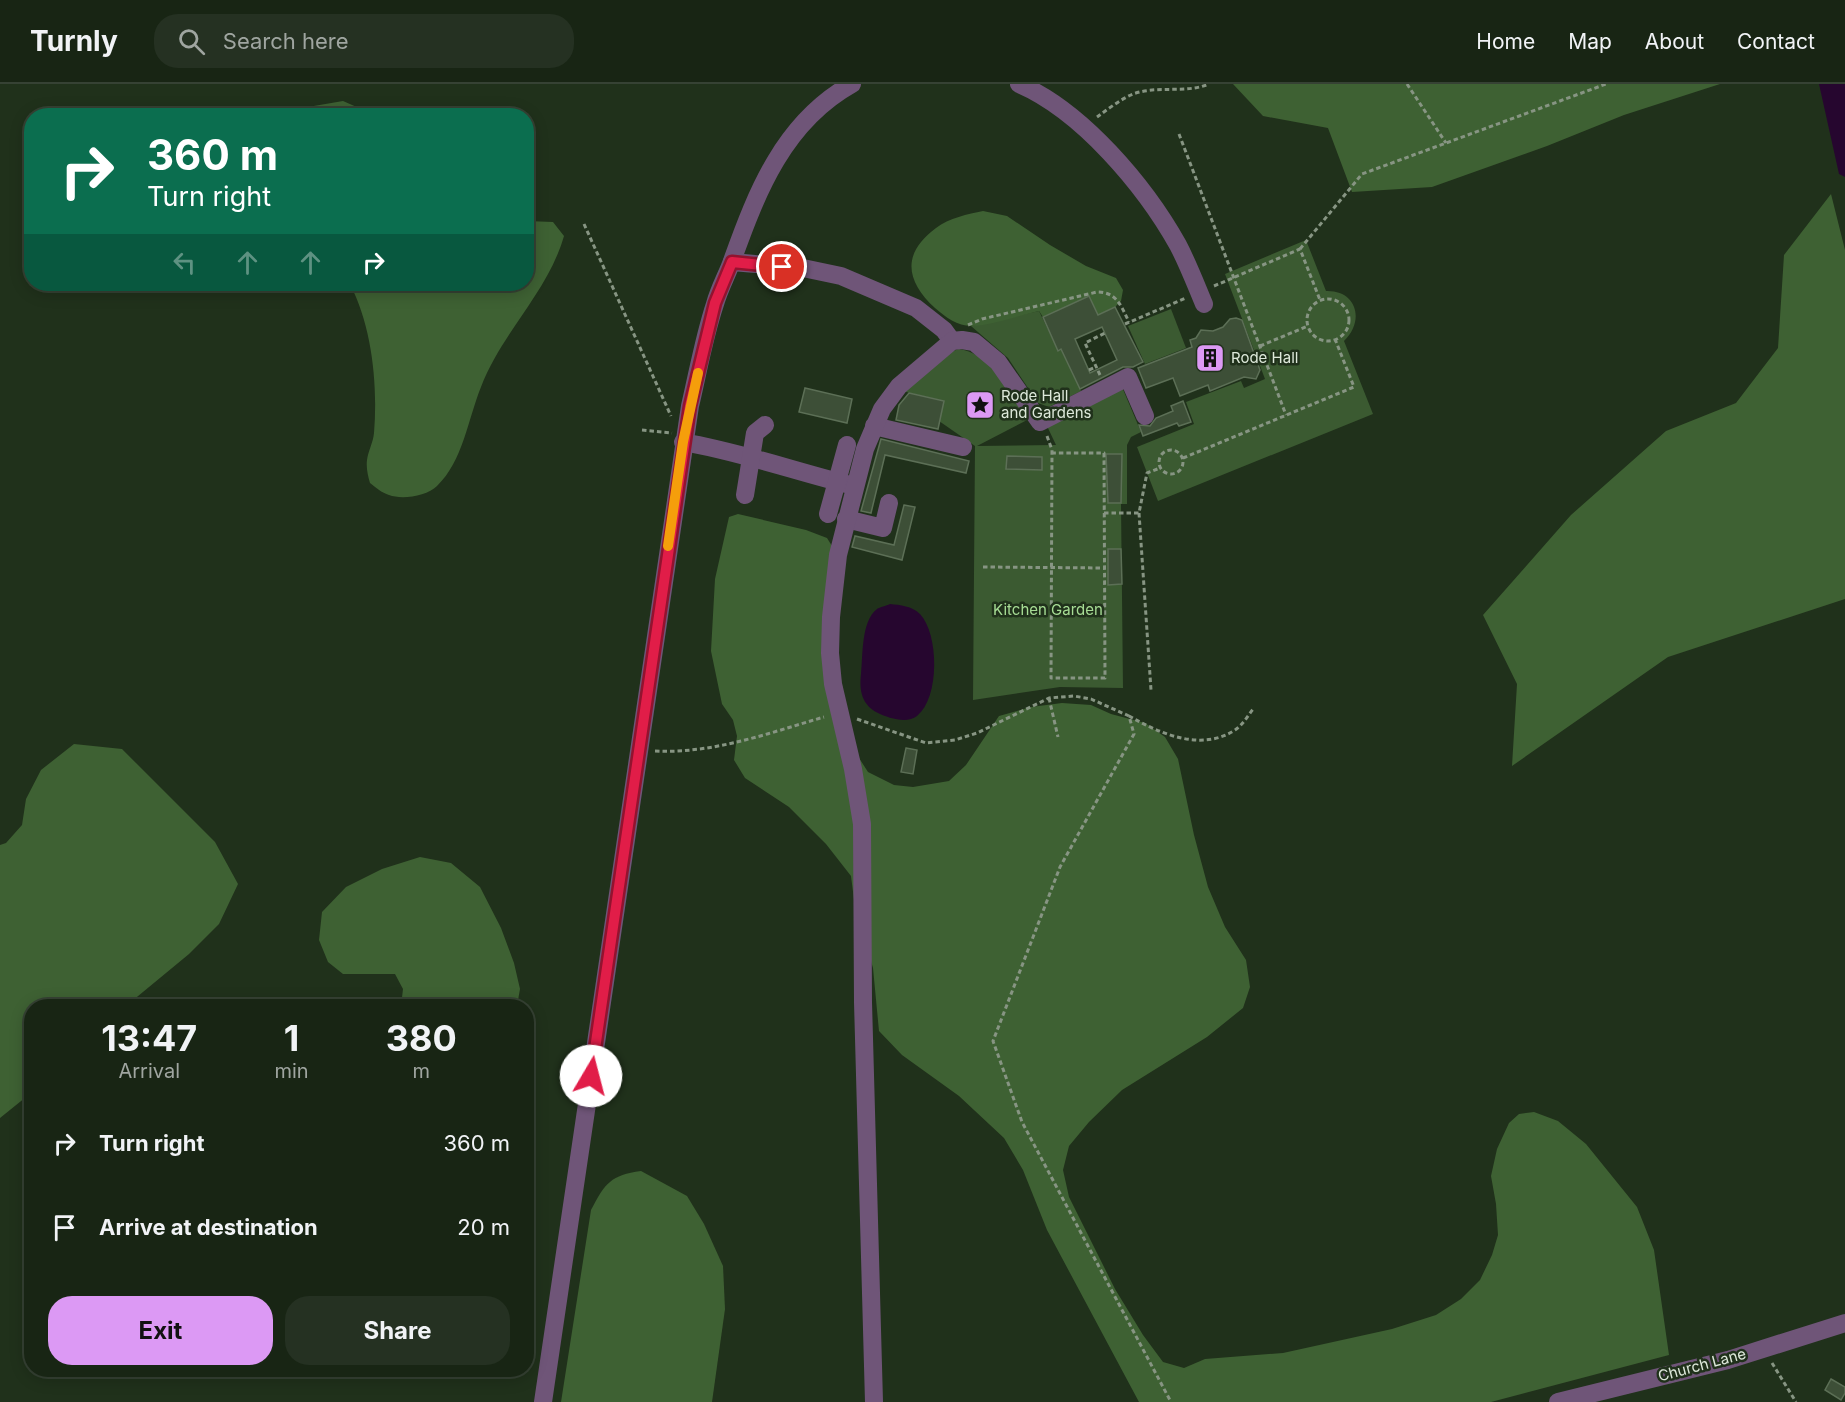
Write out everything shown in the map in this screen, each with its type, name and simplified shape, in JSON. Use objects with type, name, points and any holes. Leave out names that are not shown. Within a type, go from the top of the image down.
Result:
[{"type":"street","points":[[543,1402],[639,750],[681,438],[715,303],[754,201],[785,145],[796,130],[822,103],[852,84]]},
{"type":"street","points":[[1019,84],[1037,92],[1083,127],[1110,153],[1178,245],[1202,298]]},
{"type":"street","points":[[732,262],[803,268],[841,276],[916,308],[931,318],[952,341]]},
{"type":"street","points":[[845,484],[889,398],[899,386],[952,341],[974,342],[998,362],[1040,422],[1128,376],[1145,416]]},
{"type":"street","points":[[746,495],[755,434],[765,425]]},
{"type":"street","points":[[874,426],[963,447]]},
{"type":"street","points":[[681,438],[845,484]]},
{"type":"street","points":[[847,445],[845,484],[837,517],[838,555],[831,617],[832,684],[853,769],[862,824],[863,1002],[874,1402]]},
{"type":"street","points":[[837,517],[883,528],[889,503]]},
{"type":"street","name":"Church Lane","points":[[1558,1402],[1763,1349],[1845,1323]]},
{"type":"path","points":[[1083,127],[1108,108],[1133,94],[1155,90],[1196,89],[1209,84]]},
{"type":"path","points":[[1407,84],[1446,143]]},
{"type":"path","points":[[952,341],[969,323],[1097,292],[1107,292],[1117,298],[1127,323],[1202,298],[1233,278],[1300,249],[1362,174],[1606,84]]},
{"type":"path","points":[[1179,134],[1286,415]]},
{"type":"path","points":[[584,224],[681,438]]},
{"type":"path","points":[[1300,249],[1320,300]]},
{"type":"path","points":[[1320,300],[1337,301],[1347,311],[1346,331],[1335,339],[1322,339],[1311,332],[1308,326],[1308,313],[1320,300]]},
{"type":"path","points":[[1260,346],[1308,326]]},
{"type":"path","points":[[1105,333],[1085,344],[1106,388]]},
{"type":"path","points":[[1183,458],[1354,387],[1335,339]]},
{"type":"path","points":[[1089,370],[1096,367]]},
{"type":"path","points":[[1040,422],[1052,453],[1051,678],[1105,678],[1104,453],[1052,453]]},
{"type":"path","points":[[642,430],[681,438]]},
{"type":"path","points":[[1166,451],[1178,452],[1183,458],[1183,466],[1178,473],[1166,474],[1160,468],[1159,460],[1166,451]]},
{"type":"path","points":[[1151,690],[1139,513],[1147,473],[1160,468]]},
{"type":"path","points":[[1104,513],[1139,513]]},
{"type":"path","points":[[983,567],[1104,568]]},
{"type":"path","points":[[639,750],[679,752],[724,745],[838,713],[926,743],[955,740],[977,733],[1049,698],[1074,696],[1091,699],[1165,733],[1192,740],[1212,740],[1237,729],[1254,708]]},
{"type":"path","points":[[1049,698],[1058,737]]},
{"type":"path","points":[[1129,716],[1134,734],[1060,867],[993,1041],[1022,1122],[1171,1402]]},
{"type":"path","points":[[1763,1349],[1796,1402]]},
{"type":"green space","points":[[1233,84],[1720,84],[1624,115],[1547,146],[1432,187],[1352,192],[1328,128],[1263,116]]},
{"type":"green space","points":[[343,101],[359,108],[302,108]]},
{"type":"green space","points":[[1831,194],[1845,250],[1845,599],[1668,657],[1512,766],[1517,684],[1483,615],[1571,515],[1666,431],[1736,403],[1778,348],[1784,255]]},
{"type":"green space","points":[[983,211],[1007,216],[1086,266],[1116,278],[1123,290],[1121,301],[1115,307],[1098,315],[1089,296],[1043,317],[1039,311],[978,326],[957,323],[947,318],[925,298],[918,288],[913,278],[913,258],[917,248],[936,228],[959,217]]},
{"type":"green space","points":[[534,221],[553,222],[564,236],[547,275],[490,367],[453,464],[437,486],[427,492],[414,496],[394,496],[384,493],[370,483],[367,463],[374,433],[374,376],[368,337],[353,291],[534,291]]},
{"type":"green space","points":[[1306,240],[1326,291],[1337,292],[1345,296],[1354,308],[1356,316],[1354,325],[1344,341],[1373,414],[1158,501],[1137,447],[1194,424],[1186,402],[1241,381],[1244,388],[1265,379],[1225,274]]},
{"type":"green space","points":[[1171,309],[1186,348],[1145,364],[1128,326]]},
{"type":"green space","points":[[1039,311],[1058,350],[1061,349],[1081,391],[1049,407],[1038,403],[1008,358],[971,326]]},
{"type":"green space","name":"Kitchen Garden","points":[[959,349],[971,352],[982,359],[1000,376],[1029,419],[977,446],[1056,445],[1047,426],[1122,387],[1141,432],[1131,437],[1127,445],[1127,504],[1121,504],[1123,688],[1060,687],[973,700],[975,446],[939,421],[944,401],[902,391],[950,352]]},
{"type":"green space","points":[[738,514],[806,530],[827,538],[832,546],[827,592],[852,747],[868,772],[894,785],[913,787],[949,781],[966,765],[999,716],[1031,707],[1062,703],[1091,705],[1111,714],[1145,723],[1165,737],[1178,759],[1208,887],[1225,927],[1246,960],[1250,987],[1243,1008],[1207,1037],[1122,1090],[1089,1122],[1069,1146],[1063,1170],[1069,1197],[1115,1289],[1143,1335],[1163,1362],[1184,1368],[1205,1359],[1283,1353],[1392,1329],[1436,1315],[1461,1299],[1480,1280],[1492,1255],[1498,1235],[1491,1176],[1497,1149],[1509,1123],[1519,1114],[1534,1112],[1558,1121],[1586,1144],[1637,1207],[1654,1250],[1669,1355],[1491,1402],[1139,1402],[1047,1230],[1023,1170],[1004,1138],[959,1096],[902,1055],[879,1031],[873,968],[867,947],[858,931],[851,876],[826,844],[789,807],[745,778],[734,760],[737,736],[733,720],[722,704],[711,651],[715,579],[729,517]]},
{"type":"green space","points":[[74,744],[122,749],[215,842],[238,884],[219,924],[189,954],[134,999],[24,999],[24,1099],[0,1118],[0,845],[6,843],[22,825],[26,799],[41,770]]},
{"type":"green space","points":[[420,857],[451,863],[480,887],[501,928],[514,963],[520,989],[518,999],[402,999],[403,989],[395,974],[343,974],[328,962],[319,940],[322,912],[346,887],[382,869]]},
{"type":"green space","points":[[641,1171],[687,1196],[704,1224],[723,1266],[725,1309],[712,1402],[561,1402],[591,1210],[600,1193],[610,1182],[622,1175]]},
{"type":"shaded area","points":[[1819,84],[1845,84],[1845,177],[1839,174]]},
{"type":"shaded area","points":[[890,604],[902,605],[917,611],[926,623],[931,636],[934,666],[930,695],[925,707],[917,716],[908,720],[878,713],[868,706],[861,692],[865,630],[872,614],[877,609]]},
{"type":"building","points":[[1089,296],[1098,315],[1115,307],[1143,362],[1133,367],[1123,367],[1080,389],[1061,349],[1058,351],[1043,317]],"holes":[[[1102,327],[1117,360],[1090,373],[1075,339]]]},
{"type":"building","name":"Rode Hall","points":[[1230,319],[1242,320],[1260,370],[1256,379],[1244,377],[1210,391],[1208,385],[1180,396],[1173,378],[1146,388],[1138,368],[1192,347],[1190,340],[1196,338],[1201,330],[1213,331],[1223,327]]},
{"type":"building","points":[[805,388],[852,399],[847,423],[799,412]]},
{"type":"building","points":[[909,393],[944,401],[938,429],[896,420],[899,405]]},
{"type":"building","points":[[1183,401],[1191,422],[1179,426],[1177,423],[1143,436],[1139,425],[1150,426],[1156,418],[1173,411],[1171,406]]},
{"type":"building","points":[[881,439],[969,461],[966,473],[885,455],[871,513],[861,511]]},
{"type":"building","points":[[1106,454],[1122,454],[1121,503],[1108,503]]},
{"type":"building","points":[[1007,456],[1042,457],[1042,470],[1006,469]]},
{"type":"building","points":[[904,505],[915,507],[902,560],[852,547],[855,536],[894,545]]},
{"type":"building","points":[[1108,549],[1121,549],[1122,584],[1108,585]]},
{"type":"building","points":[[906,748],[917,750],[913,774],[901,772]]},
{"type":"building","points":[[1831,1379],[1845,1387],[1841,1400],[1825,1390]]},
{"type":"slow traffic","points":[[668,546],[683,442],[698,373]]},
{"type":"place","name":"Rode Hall","points":[[1210,358]]},
{"type":"place","name":"Rode Hall and Gardens","points":[[980,405]]},
{"type":"route","points":[[591,1076],[690,406],[715,303],[732,262],[782,267]]}]
